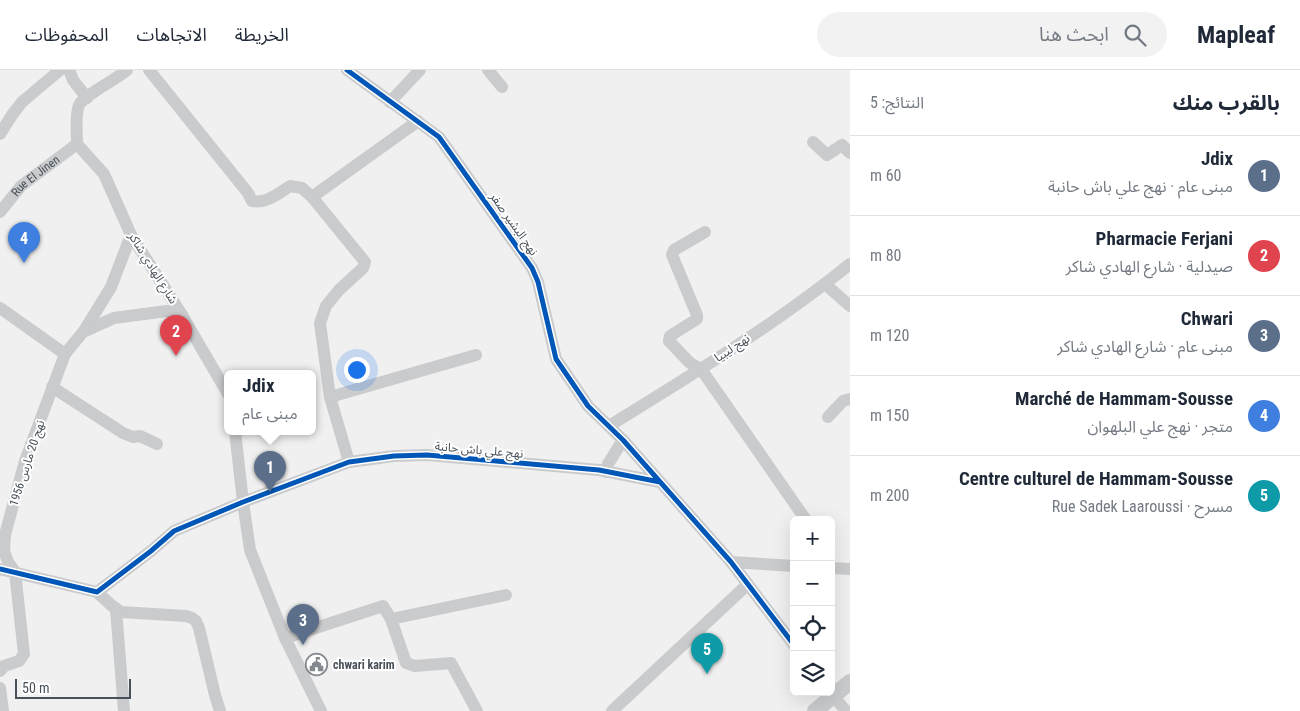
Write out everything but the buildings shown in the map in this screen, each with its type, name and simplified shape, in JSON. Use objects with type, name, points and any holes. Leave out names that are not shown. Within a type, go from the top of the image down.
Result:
[{"type":"street","points":[[0,134],[22,102],[60,70]]},
{"type":"street","points":[[68,70],[87,98]]},
{"type":"street","points":[[77,144],[77,120],[80,105],[126,70]]},
{"type":"street","points":[[149,70],[248,193],[252,201],[267,200],[290,186],[302,188],[312,197],[365,262],[362,268],[339,290],[326,306],[320,323],[330,397],[349,462]]},
{"type":"street","name":"نهج البشير صفر","points":[[347,70],[439,137],[528,261],[538,282],[556,359],[588,406],[623,440],[731,562],[790,640]]},
{"type":"street","points":[[390,102],[420,70]]},
{"type":"street","points":[[488,70],[502,87]]},
{"type":"street","points":[[312,197],[418,121]]},
{"type":"street","points":[[813,142],[827,155],[842,144],[850,153]]},
{"type":"street","name":"Rue El Jinen","points":[[0,212],[21,186],[77,144]]},
{"type":"street","name":"شارع الهادي شاكر","points":[[77,144],[104,174],[132,235],[224,387]]},
{"type":"street","points":[[705,232],[674,250],[672,256],[697,319],[670,336],[670,341],[690,363],[701,369],[803,516]]},
{"type":"street","name":"نهج 20 مارس 1956","points":[[15,572],[8,562],[4,551],[5,536],[25,461],[65,354],[83,332],[111,287],[132,235]]},
{"type":"street","name":"نهج ليبيا","points":[[609,426],[730,351],[825,284],[850,264]]},
{"type":"street","points":[[825,284],[850,306]]},
{"type":"street","points":[[0,308],[65,354]]},
{"type":"street","points":[[83,332],[114,318],[135,314],[167,311],[182,315]]},
{"type":"street","points":[[330,397],[476,355]]},
{"type":"street","points":[[52,388],[123,433],[133,437],[140,436],[157,444]]},
{"type":"street","points":[[828,417],[843,401],[850,399]]},
{"type":"street","points":[[235,435],[250,550],[286,638],[321,711]]},
{"type":"street","points":[[606,472],[608,464],[623,440]]},
{"type":"street","name":"نهج علي باش حانبة","points":[[97,592],[174,531],[243,502],[349,462],[394,456],[427,455],[606,472],[660,482]]},
{"type":"street","points":[[731,562],[790,566]]},
{"type":"street","points":[[0,569],[97,592],[121,612],[192,618],[196,621],[202,640],[220,711]]},
{"type":"street","points":[[0,671],[4,666],[19,661],[24,654],[15,572]]},
{"type":"street","points":[[612,711],[748,585]]},
{"type":"street","points":[[391,619],[506,596]]},
{"type":"street","points":[[286,638],[380,606],[385,608],[391,619],[406,663],[415,666],[451,663],[477,711]]},
{"type":"street","points":[[116,609],[124,711]]},
{"type":"street","points":[[835,691],[850,682]]},
{"type":"street","points":[[0,688],[3,711]]},
{"type":"street","points":[[815,711],[829,696]]},
{"type":"street","points":[[833,696],[846,711]]},
{"type":"cycle path","points":[[347,70],[439,137],[532,268],[538,282],[556,359],[588,406],[623,440],[731,562],[790,640]]},
{"type":"cycle path","points":[[0,569],[97,592],[174,531],[243,502],[349,462],[394,456],[427,455],[599,470],[660,482]]},
{"type":"place","name":"Marché de Hammam-Sousse","points":[[24,263]]},
{"type":"place","name":"Pharmacie Ferjani","points":[[176,356]]},
{"type":"place","name":"Jdix","points":[[270,492]]},
{"type":"place","name":"Chwari","points":[[303,645]]},
{"type":"place","name":"chwari karim","points":[[317,665]]},
{"type":"place","name":"Centre culturel de Hammam-Sousse","points":[[707,674]]}]
